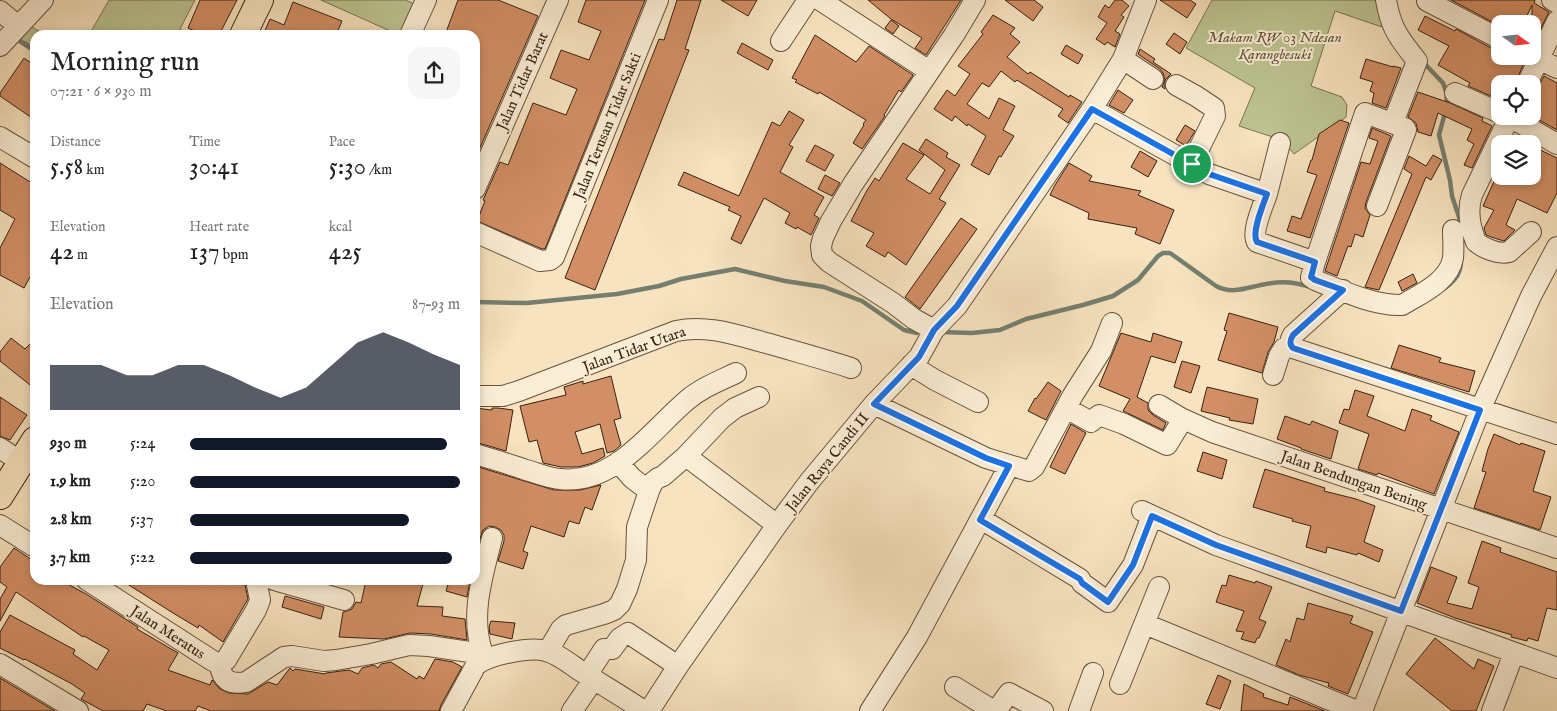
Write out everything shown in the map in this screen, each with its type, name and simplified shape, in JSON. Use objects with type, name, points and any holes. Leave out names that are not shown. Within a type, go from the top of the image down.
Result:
[{"type":"main road","points":[[245,30],[260,0]]},
{"type":"main road","points":[[0,496],[11,455],[30,443]]},
{"type":"street","points":[[0,11],[10,35],[42,0]]},
{"type":"street","points":[[412,30],[426,0]]},
{"type":"street","name":"Jalan Tidar Barat","points":[[480,178],[558,0]]},
{"type":"street","name":"Jalan Terusan Tidar Sakti","points":[[480,234],[540,261],[550,260],[554,257],[658,0]]},
{"type":"street","points":[[781,41],[808,0]]},
{"type":"street","points":[[820,0],[929,71]]},
{"type":"street","points":[[934,330],[834,266],[822,255],[821,246],[826,232],[853,184],[975,0]]},
{"type":"street","name":"Jalan Raya Candi II","points":[[649,711],[777,524],[809,482],[874,404],[915,361],[934,330],[957,306],[1092,109],[1123,59],[1146,0]]},
{"type":"street","points":[[1386,0],[1389,18],[1398,36],[1417,61],[1394,123]]},
{"type":"street","points":[[1427,0],[1491,34]]},
{"type":"street","points":[[1552,0],[1557,3]]},
{"type":"street","points":[[1541,48],[1557,21]]},
{"type":"street","points":[[1123,59],[1153,79]]},
{"type":"street","points":[[1541,60],[1557,68]]},
{"type":"street","points":[[1176,85],[1214,108],[1215,116],[1192,164]]},
{"type":"street","points":[[1455,93],[1491,109]]},
{"type":"street","points":[[1092,109],[1209,174],[1267,194]]},
{"type":"street","points":[[1377,206],[1406,130],[1366,112],[1311,277],[1337,296],[1402,305],[1425,291],[1445,275],[1453,258],[1453,230]]},
{"type":"street","points":[[1503,125],[1470,201],[1469,212],[1473,233],[1478,244],[1505,254],[1532,232]]},
{"type":"street","points":[[1523,125],[1557,144]]},
{"type":"street","points":[[0,137],[30,155]]},
{"type":"street","points":[[1280,143],[1255,232],[1255,239],[1260,244],[1315,262]]},
{"type":"street","points":[[1362,711],[1480,410],[1530,296],[1557,247]]},
{"type":"street","points":[[1291,346],[1290,342],[1293,335],[1337,296]]},
{"type":"street","points":[[874,404],[986,458],[1027,471],[1031,470],[1101,350],[1112,323]]},
{"type":"street","name":"Jalan Tidar Utara","points":[[480,396],[503,396],[519,391],[659,337],[676,331],[695,328],[705,328],[734,335],[852,368]]},
{"type":"street","points":[[1273,375],[1279,356],[1284,348],[1291,346],[1298,350],[1557,434]]},
{"type":"street","points":[[915,361],[935,380],[978,402]]},
{"type":"street","points":[[480,455],[560,479],[578,479],[591,476],[618,462],[636,448],[698,392],[736,373]]},
{"type":"street","points":[[548,651],[566,625],[604,614],[614,610],[620,604],[636,560],[637,527],[653,482],[686,456],[734,408],[758,397]]},
{"type":"street","name":"Jalan Bendungan Bening","points":[[1159,405],[1182,419],[1212,432],[1557,548]]},
{"type":"street","points":[[1066,408],[1091,422],[1099,415],[1114,420],[1167,445],[1182,419]]},
{"type":"street","points":[[686,456],[777,524]]},
{"type":"street","points":[[618,462],[632,478],[649,491]]},
{"type":"street","points":[[870,711],[916,637],[1009,466]]},
{"type":"street","points":[[980,520],[1080,579],[1082,583],[1108,602],[1133,565],[1147,514],[1216,545],[1557,668]]},
{"type":"street","points":[[0,525],[30,544]]},
{"type":"street","points":[[482,657],[478,640],[478,603],[492,538]]},
{"type":"street","name":"Jalan Meratus","points":[[95,585],[220,664],[226,660],[256,610],[260,600],[257,585]]},
{"type":"street","points":[[292,585],[344,600]]},
{"type":"street","points":[[1120,684],[1159,587]]},
{"type":"street","points":[[1145,624],[1358,711]]},
{"type":"street","points":[[572,711],[604,649],[612,649],[620,638],[628,633],[678,666]]},
{"type":"street","points":[[220,664],[221,674],[224,678],[234,682],[243,682],[284,657],[292,656],[324,661],[336,660],[408,645],[430,646],[482,657],[539,649],[548,651],[644,711]]},
{"type":"street","points":[[1492,711],[1514,653]]},
{"type":"street","points":[[451,711],[482,657]]},
{"type":"street","points":[[0,664],[78,711]]},
{"type":"street","points":[[1079,711],[1093,673]]},
{"type":"street","points":[[956,687],[995,711],[1008,693],[1032,709]]},
{"type":"green space","points":[[109,0],[195,0],[180,29],[182,30],[92,30]]},
{"type":"green space","points":[[321,0],[406,0],[414,4],[401,30],[388,30]]},
{"type":"green space","name":"Makam RW 03 Ndesan Karangbesuki","points":[[1212,0],[1382,0],[1388,29],[1335,11],[1311,86],[1342,97],[1347,105],[1346,117],[1294,154],[1282,140],[1239,126],[1255,88],[1186,48]]},
{"type":"green space","points":[[29,25],[37,30],[30,30],[30,44],[18,38]]},
{"type":"building","points":[[200,0],[237,0],[222,30],[192,30],[188,28]]},
{"type":"building","points":[[458,0],[498,0],[538,16],[480,148],[480,30],[447,30]]},
{"type":"building","points":[[586,0],[645,0],[545,249],[542,249],[480,222],[480,214],[485,201],[483,200],[500,162],[508,165],[533,103],[566,115],[577,89],[550,78],[561,50],[589,60],[601,31],[578,22]]},
{"type":"building","points":[[677,0],[701,0],[685,49],[689,50],[595,290],[565,278],[659,39],[664,40]]},
{"type":"building","points":[[721,0],[757,0],[748,16]]},
{"type":"building","points":[[868,0],[961,0],[926,55],[915,48],[922,38],[891,19]]},
{"type":"building","points":[[1005,0],[1034,0],[1043,7],[1033,21]]},
{"type":"building","points":[[1115,0],[1122,0],[1129,6],[1121,15],[1124,17],[1115,31],[1120,34],[1115,47],[1107,42],[1105,45],[1096,39],[1107,23],[1098,17],[1105,5],[1109,8]]},
{"type":"building","points":[[1160,0],[1190,0],[1196,4],[1187,18]]},
{"type":"building","points":[[1451,0],[1535,0],[1534,3],[1549,12],[1541,28],[1541,15],[1532,15],[1532,5],[1527,15],[1491,15],[1491,21]]},
{"type":"building","points":[[293,2],[342,21],[338,30],[265,30],[270,19],[284,25]]},
{"type":"building","points":[[993,15],[1015,28],[1010,34],[1020,42],[1007,57],[1028,74],[1030,72],[1069,97],[1070,95],[1082,102],[1068,123],[1058,116],[1063,109],[1017,80],[1015,82],[1001,71],[989,87],[982,83],[967,104],[989,119],[999,98],[1015,106],[1003,130],[1014,136],[1001,157],[999,156],[989,175],[971,165],[986,136],[968,124],[967,126],[955,116],[952,121],[934,109],[947,90],[955,96],[970,74],[958,66],[983,34],[981,32]]},
{"type":"building","points":[[1425,16],[1455,31],[1456,29],[1491,48],[1491,65],[1523,65],[1519,75],[1491,75],[1491,96],[1468,86],[1470,83],[1438,65],[1449,46],[1418,30]]},
{"type":"building","points":[[891,20],[899,26],[893,34],[885,28]]},
{"type":"building","points":[[1174,33],[1187,42],[1180,54],[1166,44]]},
{"type":"building","points":[[815,35],[856,62],[869,46],[913,75],[901,92],[899,90],[885,116],[862,149],[853,143],[866,120],[819,92],[818,94],[795,82],[797,80],[792,78]]},
{"type":"building","points":[[742,43],[773,60],[768,70],[737,53]]},
{"type":"building","points":[[1066,45],[1083,55],[1078,64],[1061,54]]},
{"type":"building","points":[[1140,49],[1155,59],[1153,62],[1171,74],[1165,80],[1160,69],[1138,54]]},
{"type":"building","points":[[24,58],[30,62],[30,117],[0,96],[0,93]]},
{"type":"building","points":[[1366,59],[1401,68],[1386,108],[1372,103],[1374,93],[1370,91],[1373,82],[1360,78]]},
{"type":"building","points":[[1544,76],[1557,83],[1557,130],[1541,121],[1541,82]]},
{"type":"building","points":[[1118,90],[1133,100],[1124,113],[1109,105]]},
{"type":"building","points":[[1418,92],[1450,103],[1483,118],[1482,121],[1492,126],[1472,168],[1464,165],[1474,144],[1467,140],[1472,129],[1438,113],[1431,136],[1418,132],[1416,123],[1408,117]]},
{"type":"building","points":[[789,111],[804,120],[789,145],[793,147],[780,172],[824,197],[814,215],[819,218],[811,235],[785,223],[790,213],[764,198],[741,244],[731,239],[741,216],[728,210],[730,207],[678,185],[684,172],[739,196],[772,122],[780,126]]},
{"type":"building","points":[[1340,120],[1349,123],[1310,238],[1287,231],[1292,216],[1301,219],[1317,175],[1307,172],[1319,134]]},
{"type":"building","points":[[1185,125],[1195,131],[1186,146],[1176,140]]},
{"type":"building","points":[[1372,128],[1391,136],[1366,202],[1365,208],[1370,215],[1363,237],[1355,234],[1351,247],[1348,246],[1337,276],[1325,271],[1361,162],[1370,164],[1378,141],[1369,138]]},
{"type":"building","points":[[926,139],[948,153],[946,157],[960,165],[939,199],[946,203],[906,265],[888,252],[885,257],[866,246],[874,233],[851,221],[875,178],[879,181],[903,143],[924,155],[906,179],[930,194],[945,170],[919,150]]},
{"type":"building","points":[[815,145],[834,155],[825,171],[806,161]]},
{"type":"building","points":[[1541,150],[1557,158],[1557,193],[1547,213],[1517,199],[1506,225],[1515,230],[1504,241],[1486,235],[1484,228],[1494,210],[1483,206],[1492,185],[1541,185]]},
{"type":"building","points":[[1140,151],[1157,161],[1148,177],[1131,167]]},
{"type":"building","points":[[1433,155],[1442,160],[1431,180],[1426,177],[1379,290],[1365,287],[1412,174],[1404,169],[1409,156],[1426,166]]},
{"type":"building","points":[[0,163],[30,182],[30,277],[24,288],[0,275],[0,248],[15,219],[0,210]]},
{"type":"building","points":[[1069,163],[1092,176],[1089,181],[1141,191],[1138,195],[1174,210],[1160,244],[1135,234],[1137,228],[1088,219],[1089,213],[1050,195]]},
{"type":"building","points":[[825,175],[840,183],[832,196],[818,189]]},
{"type":"building","points":[[961,218],[977,229],[920,309],[905,297]]},
{"type":"building","points":[[1413,274],[1417,283],[1402,291],[1398,282]]},
{"type":"building","points":[[1229,313],[1278,327],[1262,373],[1218,360],[1227,331],[1224,330]]},
{"type":"building","points":[[1121,333],[1151,342],[1153,333],[1182,342],[1175,363],[1151,356],[1137,397],[1148,403],[1148,410],[1166,423],[1163,430],[1123,411],[1130,399],[1099,386]]},
{"type":"building","points":[[11,338],[25,349],[30,344],[30,385],[0,361],[0,352]]},
{"type":"building","points":[[1399,345],[1441,358],[1439,362],[1475,371],[1469,392],[1391,368]]},
{"type":"building","points":[[1182,361],[1200,366],[1191,393],[1174,387]]},
{"type":"building","points":[[611,376],[621,418],[614,420],[621,445],[614,451],[607,453],[600,424],[575,432],[582,454],[603,448],[605,456],[593,463],[578,467],[561,467],[543,463],[537,440],[529,442],[520,406],[566,395],[564,387],[583,381],[583,384]]},
{"type":"building","points":[[1048,382],[1061,391],[1046,420],[1028,411],[1035,398]]},
{"type":"building","points":[[1207,387],[1258,399],[1253,424],[1229,420],[1230,418],[1201,411]]},
{"type":"building","points":[[1355,390],[1374,396],[1367,416],[1405,431],[1412,409],[1432,416],[1430,420],[1459,432],[1434,494],[1378,473],[1377,475],[1358,469],[1369,434],[1339,423],[1344,409],[1349,410]]},
{"type":"building","points":[[0,397],[27,415],[10,440],[0,436]]},
{"type":"building","points":[[480,409],[513,410],[506,451],[480,443]]},
{"type":"building","points":[[1285,416],[1310,425],[1312,421],[1338,431],[1331,459],[1277,439]]},
{"type":"building","points":[[1071,424],[1086,433],[1065,474],[1050,467]]},
{"type":"building","points":[[1494,434],[1520,445],[1521,443],[1545,451],[1533,491],[1551,497],[1540,530],[1474,508],[1486,472],[1482,471]]},
{"type":"building","points":[[1203,452],[1227,460],[1222,479],[1197,471]]},
{"type":"building","points":[[480,468],[554,490],[580,490],[601,485],[592,510],[585,507],[579,524],[569,521],[564,537],[531,526],[523,551],[528,553],[523,569],[498,561],[504,541],[504,535],[501,530],[489,526],[483,530],[480,539]]},
{"type":"building","points":[[1265,469],[1325,488],[1324,491],[1375,506],[1364,542],[1383,550],[1379,562],[1358,553],[1357,555],[1327,547],[1326,553],[1306,547],[1311,526],[1253,507]]},
{"type":"building","points":[[1482,541],[1501,548],[1500,552],[1557,572],[1557,610],[1547,608],[1538,641],[1528,638],[1527,641],[1511,637],[1512,635],[1455,618],[1417,603],[1431,567],[1457,577],[1447,603],[1472,609],[1479,587],[1468,583]]},
{"type":"building","points":[[14,548],[30,559],[30,585],[69,585],[86,594],[138,627],[137,629],[178,653],[168,670],[210,685],[212,680],[220,689],[229,693],[248,694],[268,682],[277,685],[290,668],[293,671],[295,669],[325,674],[349,670],[358,674],[362,668],[374,665],[378,668],[381,664],[391,662],[417,679],[419,676],[424,679],[435,659],[453,662],[462,667],[439,711],[211,711],[198,706],[195,711],[167,711],[147,704],[143,711],[103,711],[81,699],[85,693],[72,684],[0,648],[0,632],[10,615],[75,650],[73,654],[97,670],[109,650],[83,637],[16,592],[0,621],[0,599],[7,587],[0,582],[0,567]]},
{"type":"building","points":[[1229,575],[1272,587],[1259,619],[1266,622],[1255,643],[1241,639],[1244,632],[1236,631],[1244,611],[1216,602],[1222,585],[1226,586]]},
{"type":"building","points":[[129,585],[245,585],[248,599],[223,642],[199,625],[198,628]]},
{"type":"building","points":[[365,585],[423,585],[417,606],[443,607],[442,616],[465,619],[467,640],[431,634],[410,633],[384,639],[339,637],[343,612],[352,609],[356,602],[361,603]]},
{"type":"building","points":[[448,585],[469,585],[467,597],[446,591]]},
{"type":"building","points":[[285,596],[324,607],[321,619],[282,607]]},
{"type":"building","points":[[1308,603],[1353,616],[1350,623],[1373,632],[1348,694],[1328,686],[1329,683],[1299,675],[1276,665],[1286,639],[1290,642],[1297,618],[1304,620]]},
{"type":"building","points":[[491,621],[515,623],[512,639],[490,634],[489,627]]},
{"type":"building","points":[[1435,638],[1474,669],[1478,659],[1494,666],[1476,711],[1452,711],[1406,674]]},
{"type":"building","points":[[1218,675],[1231,681],[1220,709],[1206,704]]},
{"type":"building","points":[[0,678],[55,711],[0,711]]},
{"type":"building","points":[[1244,684],[1264,694],[1263,697],[1288,705],[1290,697],[1325,711],[1241,711]]},
{"type":"waterway","points":[[15,38],[30,48]]},
{"type":"waterway","points":[[1423,62],[1443,83],[1447,94],[1446,109],[1439,135],[1461,230]]},
{"type":"waterway","points":[[940,332],[972,333],[1000,330],[1026,319],[1113,296],[1138,280],[1158,256],[1163,253],[1170,253],[1222,289],[1241,290],[1282,282],[1310,287]]},
{"type":"waterway","points":[[1445,288],[1457,276],[1461,260]]},
{"type":"waterway","points":[[480,302],[527,303],[617,294],[735,269],[785,281],[824,287],[862,301],[904,330],[917,333]]},
{"type":"route","points":[[1092,109],[1192,164],[1209,174],[1267,194],[1254,236],[1257,242],[1315,262],[1311,277],[1343,290],[1293,335],[1290,342],[1293,348],[1480,410],[1401,611],[1216,545],[1152,516],[1133,565],[1108,602],[1082,583],[1080,579],[1049,559],[980,520],[1009,466],[986,458],[874,404],[919,357],[934,330],[957,306],[1092,109]]}]
